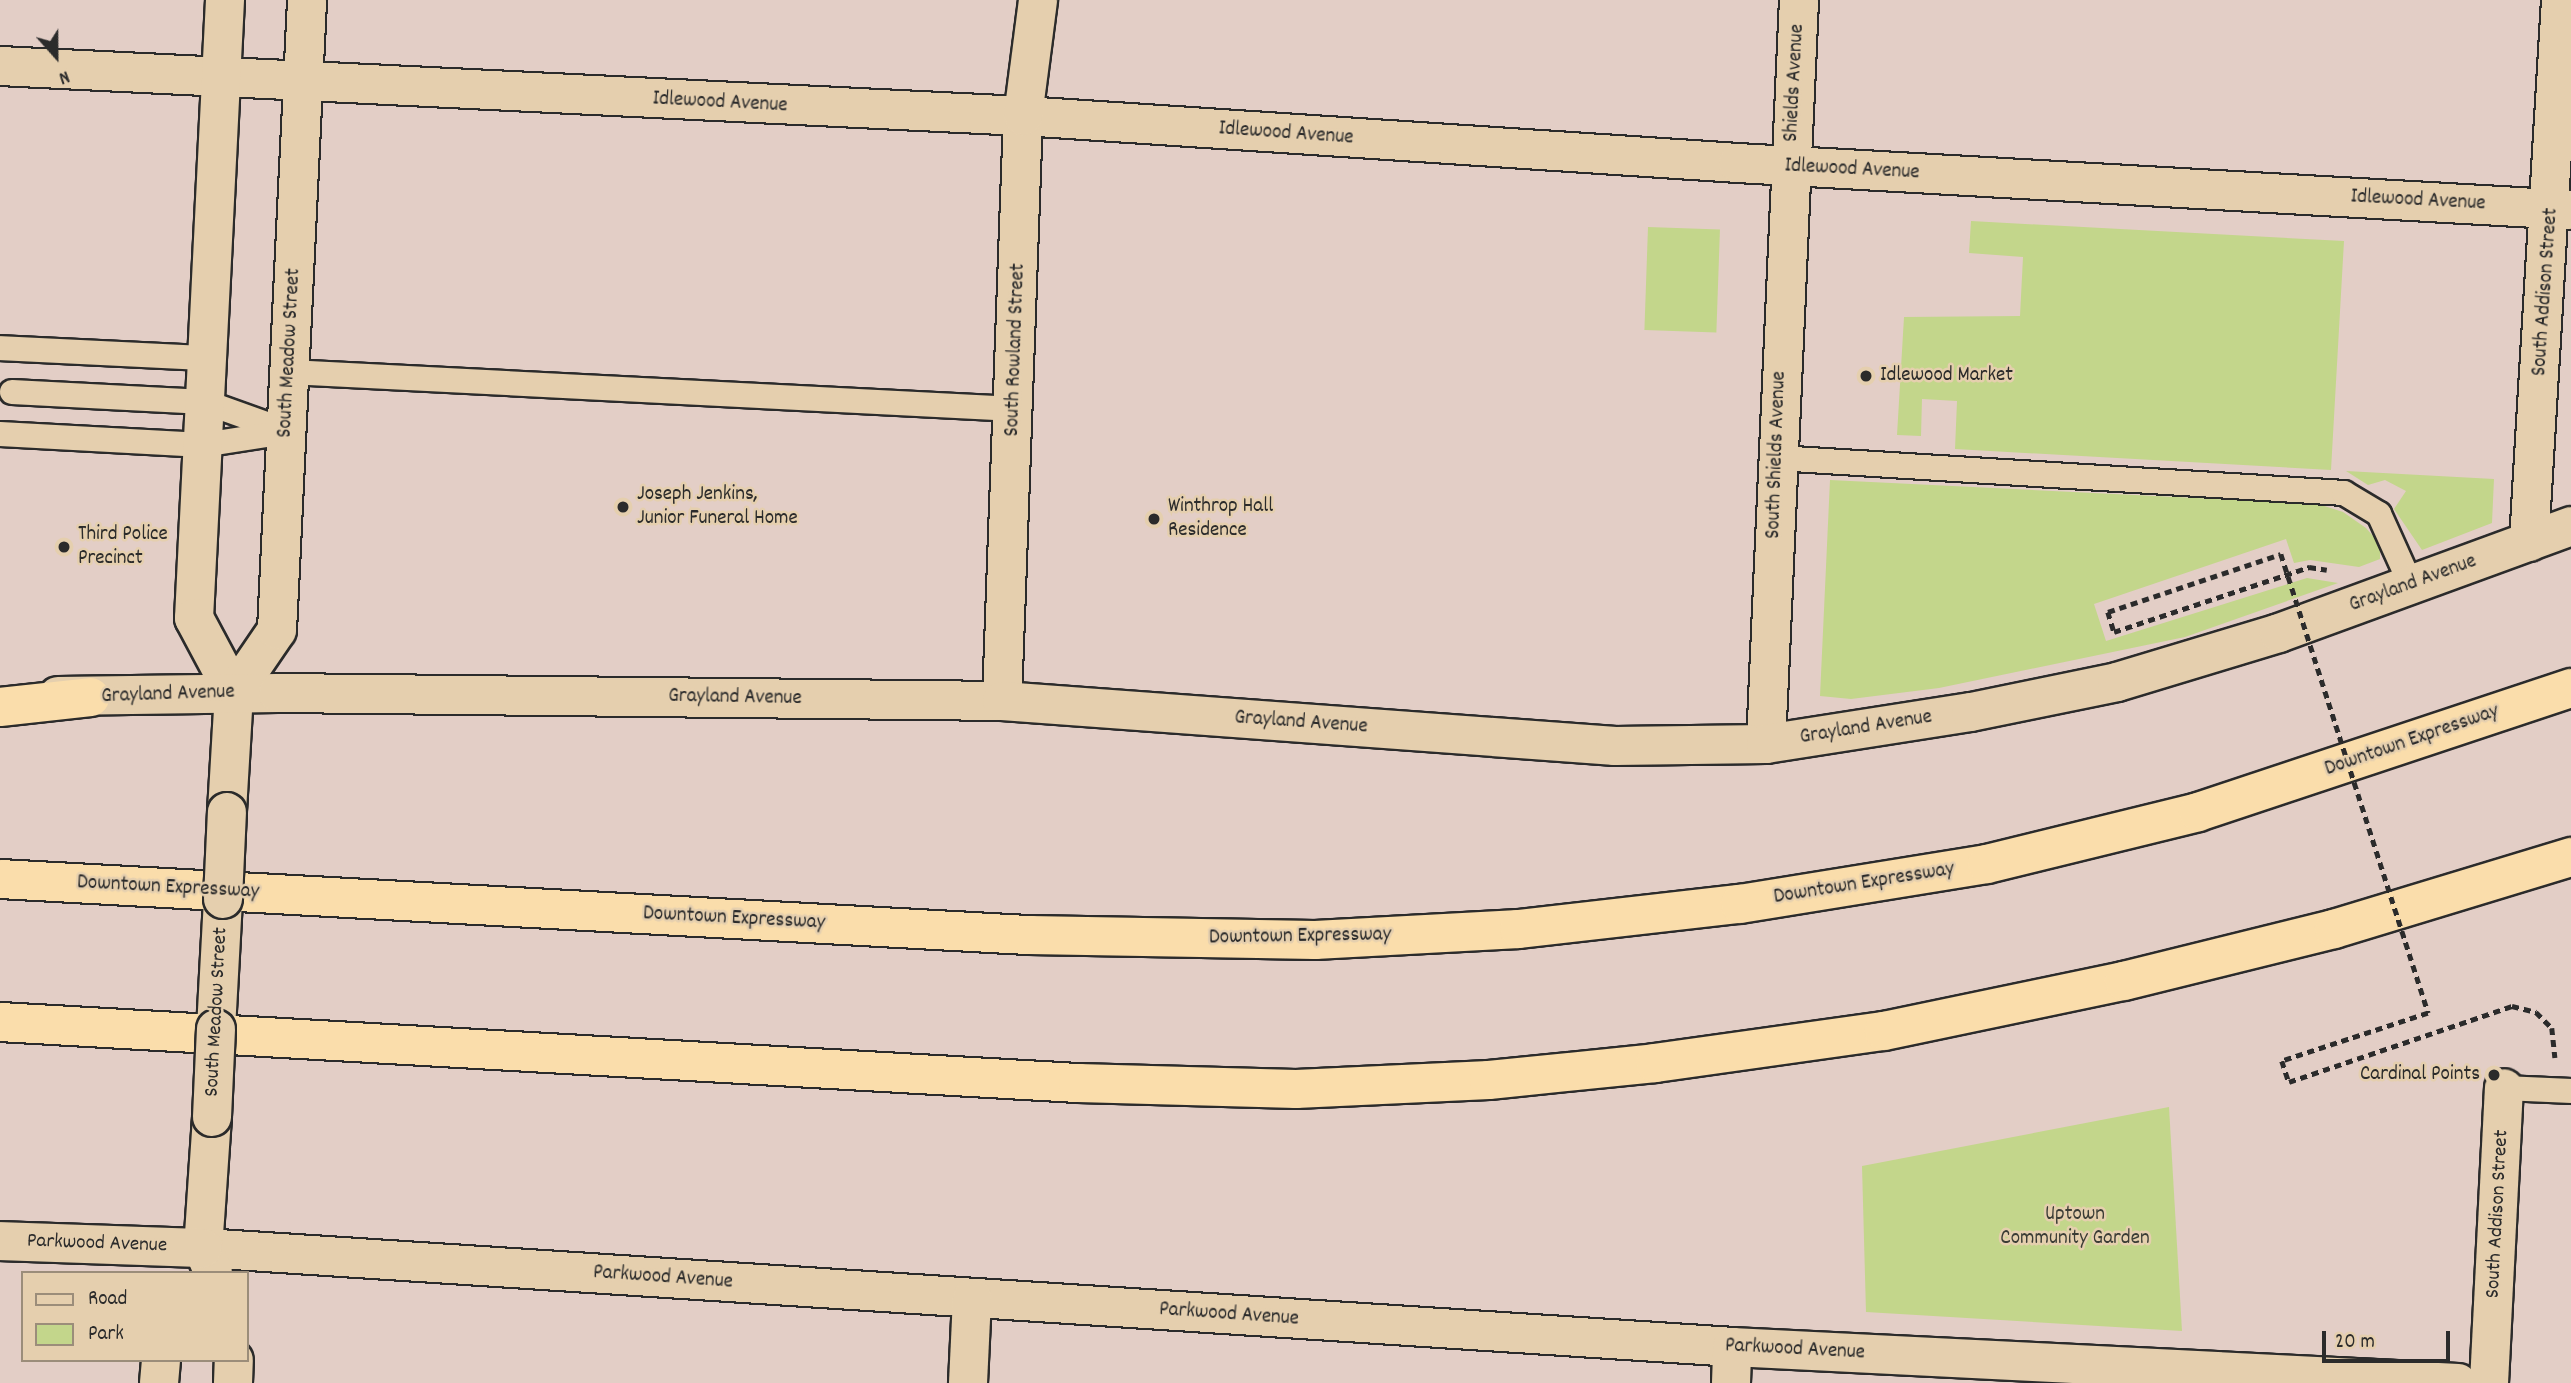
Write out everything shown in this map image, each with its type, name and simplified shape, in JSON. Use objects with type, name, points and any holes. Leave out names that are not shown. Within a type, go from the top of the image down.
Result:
[{"type":"highway","name":"Downtown Expressway","points":[[0,879],[1029,935],[1315,940],[1519,929],[1740,904],[1987,864],[2198,812],[2571,688]]},
{"type":"highway","points":[[0,707],[90,697]]},
{"type":"highway","points":[[2334,929],[2571,857]]},
{"type":"highway","points":[[0,1022],[1078,1083],[1296,1089],[1489,1080],[1655,1063],[1884,1031],[2124,981],[2334,929],[2571,880]]},
{"type":"street","points":[[225,0],[194,618],[233,693]]},
{"type":"street","name":"South Meadow Street","points":[[202,1264],[233,693],[278,630],[307,0]]},
{"type":"street","name":"South Rowland Street","points":[[1002,701],[1023,116],[1038,0]]},
{"type":"street","name":"Shields Avenue","points":[[1790,166],[1799,0]]},
{"type":"street","name":"South Addison Street","points":[[2529,542],[2561,209],[2561,0]]},
{"type":"street","name":"Idlewood Avenue","points":[[0,66],[302,83],[1023,116],[1790,166],[2561,209]]},
{"type":"street","name":"South Shields Avenue","points":[[1766,744],[1790,166]]},
{"type":"street","name":"Grayland Avenue","points":[[0,693],[90,697],[233,693],[1002,701],[1615,746],[1766,744],[1971,712],[2117,682],[2279,633],[2571,526]]},
{"type":"street","name":"South Addison Street","points":[[2489,1383],[2504,1088]]},
{"type":"street","name":"Parkwood Avenue","points":[[0,1241],[202,1264],[972,1298],[1732,1365],[2458,1383]]},
{"type":"street","points":[[968,1383],[972,1298]]},
{"type":"street","points":[[159,1383],[160,1362]]},
{"type":"street","points":[[233,1383],[234,1362]]},
{"type":"lane","points":[[0,348],[207,358]]},
{"type":"lane","points":[[289,372],[1014,409]]},
{"type":"lane","points":[[12,392],[205,402],[286,432]]},
{"type":"lane","points":[[0,434],[203,445],[286,432]]},
{"type":"lane","points":[[1776,458],[2344,493],[2379,514],[2411,585]]},
{"type":"lane","points":[[2504,1088],[2571,1091]]},
{"type":"path","points":[[2333,571],[2309,567],[2114,632],[2108,612],[2281,554],[2428,1013],[2282,1061],[2289,1082],[2512,1006],[2536,1012],[2552,1028],[2555,1061],[2504,1088]]},
{"type":"green space","points":[[1971,221],[2344,241],[2331,470],[1955,449],[1957,401],[1922,399],[1921,436],[1897,435],[1904,317],[2020,316],[2023,257],[1969,253]]},
{"type":"green space","points":[[1648,227],[1720,230],[1716,332],[1644,330]]},
{"type":"green space","points":[[2346,471],[2494,479],[2492,523],[2422,550],[2394,509],[2406,491],[2385,480],[2368,485]]},
{"type":"green space","points":[[1830,480],[2318,504],[2343,512],[2366,528],[2380,544],[2380,559],[2359,567],[2310,560],[2294,563],[2286,539],[2094,604],[2106,641],[2307,578],[2338,583],[2185,637],[1939,688],[1851,699],[1820,696]]},
{"type":"green space","name":"Uptown Community Garden","points":[[2169,1107],[2182,1331],[1866,1312],[1862,1166]]},
{"type":"place","name":"Idlewood Market","points":[[1866,376]]},
{"type":"place","name":"Joseph Jenkins, Junior Funeral Home","points":[[623,507]]},
{"type":"place","name":"Winthrop Hall Residence","points":[[1154,519]]},
{"type":"place","name":"Third Police Precinct","points":[[64,547]]},
{"type":"place","name":"Cardinal Points","points":[[2494,1075]]}]
